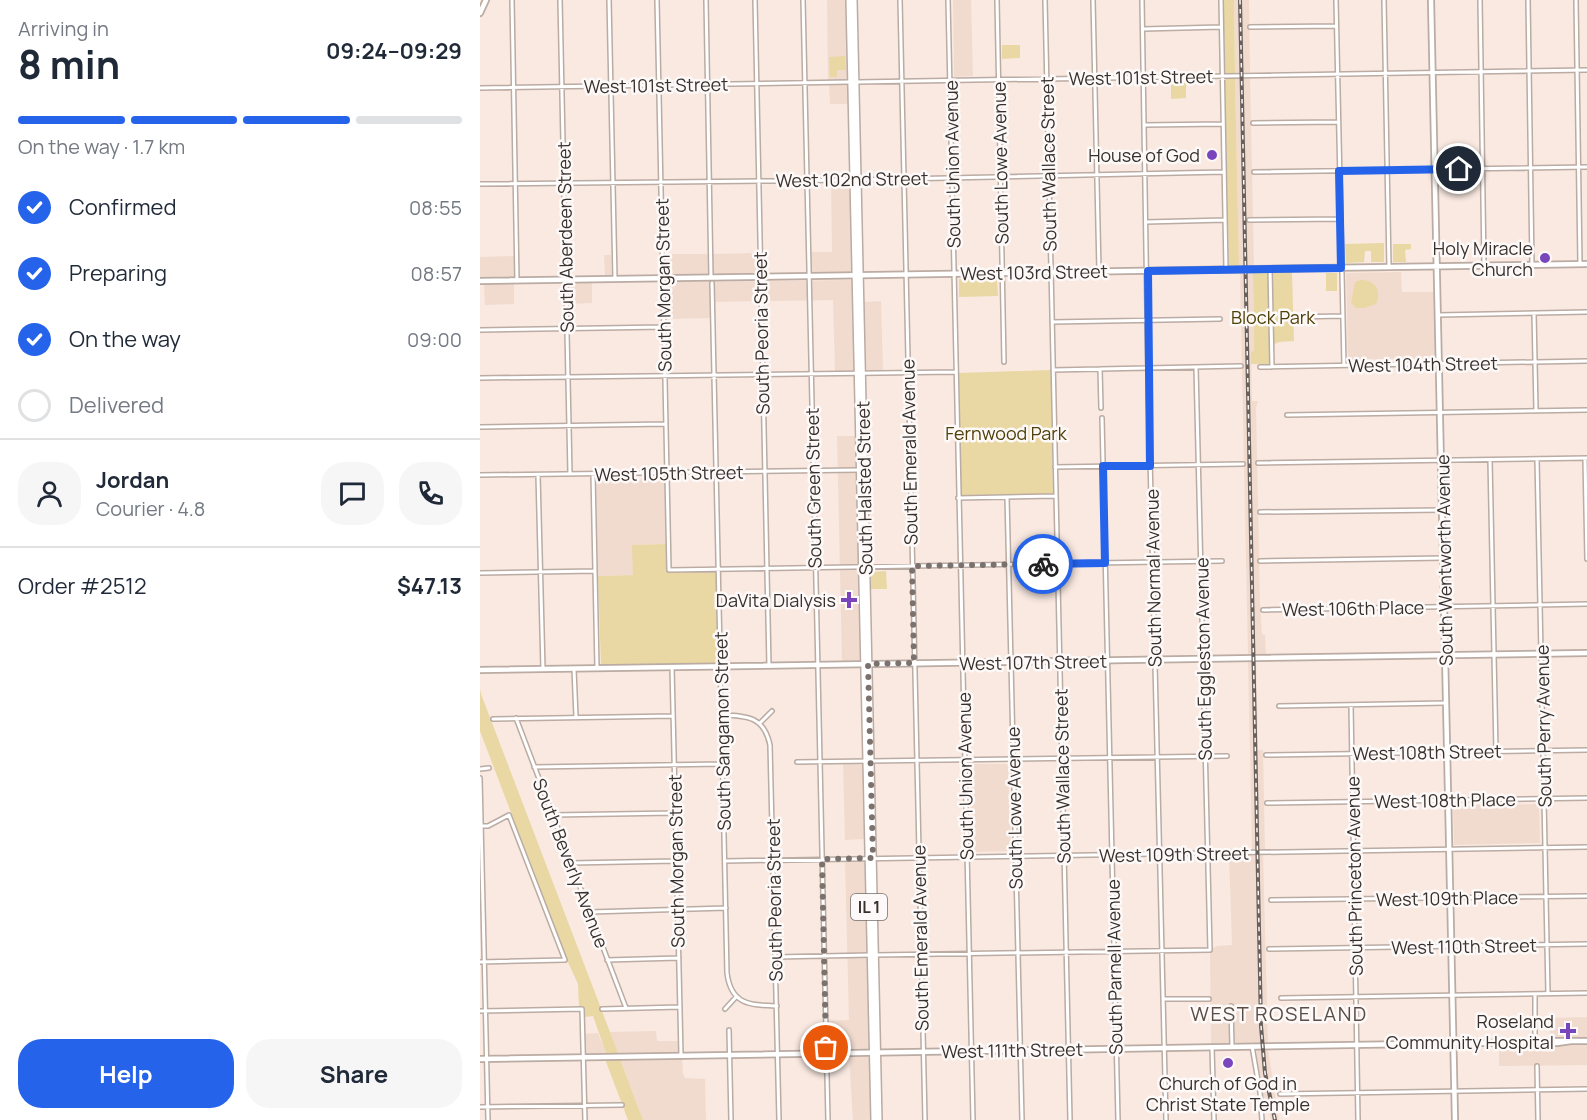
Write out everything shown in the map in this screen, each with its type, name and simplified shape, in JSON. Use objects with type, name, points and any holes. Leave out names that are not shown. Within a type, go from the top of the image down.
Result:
[{"type":"main road","name":"South Halsted Street","points":[[849,0],[853,82],[871,858],[874,1120]]},
{"type":"main road","name":"South Halsted Street","points":[[853,82],[854,0]]},
{"type":"main road","name":"South Halsted Street","points":[[875,1052],[879,1120]]},
{"type":"street","points":[[480,13],[486,0]]},
{"type":"street","points":[[512,0],[517,281]]},
{"type":"street","name":"South Aberdeen Street","points":[[560,0],[570,474]]},
{"type":"street","points":[[609,0],[615,279]]},
{"type":"street","name":"South Morgan Street","points":[[657,0],[669,570],[718,569]]},
{"type":"street","name":"South Sangamon Street","points":[[706,0],[728,978],[736,997]]},
{"type":"street","name":"South Peoria Street","points":[[754,0],[769,666]]},
{"type":"street","name":"South Green Street","points":[[803,0],[828,1120]]},
{"type":"street","name":"South Emerald Avenue","points":[[900,0],[925,1120]]},
{"type":"street","name":"South Union Avenue","points":[[948,0],[973,1120]]},
{"type":"street","name":"South Lowe Avenue","points":[[997,0],[1004,362]]},
{"type":"street","name":"South Wallace Street","points":[[1045,0],[1070,1120]]},
{"type":"street","points":[[1093,0],[1099,272]]},
{"type":"street","name":"South Normal Avenue","points":[[1142,0],[1150,466],[1166,1120]]},
{"type":"street","points":[[1221,0],[1226,269]]},
{"type":"street","points":[[1336,0],[1344,365]]},
{"type":"street","points":[[1384,0],[1389,267]]},
{"type":"street","name":"South Wentworth Avenue","points":[[1431,0],[1455,1120]]},
{"type":"street","points":[[1480,0],[1484,265]]},
{"type":"street","points":[[1528,0],[1532,265]]},
{"type":"street","points":[[1576,0],[1580,264]]},
{"type":"street","points":[[1250,27],[1336,26]]},
{"type":"street","points":[[1143,28],[1221,27]]},
{"type":"street","name":"West 101st Street","points":[[480,87],[1587,70]]},
{"type":"street","points":[[1253,123],[1338,122]]},
{"type":"street","points":[[1144,125],[1223,124]]},
{"type":"street","points":[[1254,172],[1587,167]]},
{"type":"street","name":"West 102nd Street","points":[[480,184],[855,180],[1224,172]]},
{"type":"street","points":[[1250,220],[1340,219]]},
{"type":"street","points":[[1146,222],[1225,220]]},
{"type":"street","name":"West 103rd Street","points":[[480,281],[663,278],[711,280],[906,274],[1587,264]]},
{"type":"street","points":[[1270,269],[1272,367]]},
{"type":"street","points":[[1439,315],[1587,312]]},
{"type":"street","points":[[1534,313],[1536,411]]},
{"type":"street","points":[[1295,317],[1342,316]]},
{"type":"street","points":[[1052,322],[1220,319]]},
{"type":"street","points":[[480,330],[664,327]]},
{"type":"street","name":"West 104th Street","points":[[1260,367],[1587,361]]},
{"type":"street","points":[[1053,370],[1241,366]]},
{"type":"street","name":"South Eggleston Avenue","points":[[1161,951],[1210,950],[1196,367]]},
{"type":"street","points":[[1100,369],[1101,408]]},
{"type":"street","points":[[480,378],[956,372]]},
{"type":"street","points":[[1287,415],[1587,410]]},
{"type":"street","name":"South Parnell Avenue","points":[[1101,418],[1118,1120]]},
{"type":"street","points":[[480,427],[666,424]]},
{"type":"street","points":[[1258,463],[1586,458],[1587,559]]},
{"type":"street","name":"South Perry Avenue","points":[[1538,459],[1548,993]]},
{"type":"street","points":[[1490,460],[1496,751]]},
{"type":"street","points":[[1055,467],[1243,464]]},
{"type":"street","name":"West 105th Street","points":[[480,475],[861,470]]},
{"type":"street","points":[[593,474],[597,668]]},
{"type":"street","points":[[538,475],[543,669]]},
{"type":"street","points":[[958,498],[1055,496]]},
{"type":"street","name":"South Lowe Avenue","points":[[1007,497],[1022,1120]]},
{"type":"street","points":[[1260,512],[1443,510]]},
{"type":"street","points":[[1260,561],[1444,558]]},
{"type":"street","points":[[718,569],[1222,561]]},
{"type":"street","points":[[480,573],[595,571]]},
{"type":"street","name":"West 106th Place","points":[[1263,610],[1587,604]]},
{"type":"street","name":"West 107th Street","points":[[480,670],[1587,653]]},
{"type":"street","name":"South Morgan Street","points":[[672,667],[681,1055]]},
{"type":"street","points":[[574,669],[576,717]]},
{"type":"street","points":[[1279,706],[1446,703]]},
{"type":"street","name":"South Princeton Avenue","points":[[1351,705],[1358,1120]]},
{"type":"street","points":[[721,715],[746,716],[760,723],[772,711]]},
{"type":"street","points":[[493,719],[673,716]]},
{"type":"street","name":"South Beverly Avenue","points":[[516,718],[626,1008]]},
{"type":"street","name":"South Peoria Street","points":[[760,723],[767,734],[770,745],[779,1120]]},
{"type":"street","name":"West 108th Street","points":[[1266,755],[1587,750]]},
{"type":"street","points":[[797,762],[1227,756]]},
{"type":"street","points":[[534,767],[722,764]]},
{"type":"street","points":[[480,769],[489,768]]},
{"type":"street","points":[[480,778],[482,962],[486,1010],[488,1120]]},
{"type":"street","name":"West 108th Place","points":[[1267,803],[1587,798]]},
{"type":"street","points":[[553,815],[675,813]]},
{"type":"street","points":[[481,826],[488,826],[509,815],[565,960],[482,962]]},
{"type":"street","name":"West 109th Street","points":[[725,861],[1587,847]]},
{"type":"street","points":[[571,863],[676,861]]},
{"type":"street","name":"West 109th Place","points":[[1271,900],[1587,896]]},
{"type":"street","points":[[589,912],[726,908]]},
{"type":"street","name":"West 110th Street","points":[[1269,949],[1587,944]]},
{"type":"street","points":[[776,957],[1161,951]]},
{"type":"street","points":[[607,960],[679,958]]},
{"type":"street","points":[[1281,998],[1587,993]]},
{"type":"street","points":[[1535,994],[1535,1042]]},
{"type":"street","points":[[725,1009],[736,997],[752,1004],[777,1006]]},
{"type":"street","points":[[1163,999],[1209,999]]},
{"type":"street","points":[[1231,1006],[1232,1047]]},
{"type":"street","points":[[602,1008],[680,1007]]},
{"type":"street","points":[[480,1011],[582,1009],[585,1120]]},
{"type":"street","points":[[729,1030],[731,1120]]},
{"type":"street","name":"West 111th Street","points":[[480,1059],[1587,1041]]},
{"type":"street","points":[[1252,1046],[1262,1120]]},
{"type":"street","points":[[1212,1047],[1214,1120]]},
{"type":"street","points":[[1537,1066],[1538,1120]]},
{"type":"street","points":[[1280,1094],[1587,1089]]},
{"type":"street","points":[[480,1107],[621,1105]]},
{"type":"shaded area","points":[[827,0],[846,0],[848,80],[828,81]]},
{"type":"shaded area","points":[[953,0],[971,0],[973,76],[954,77]]},
{"type":"shaded area","points":[[1234,0],[1249,0],[1250,72],[1235,73]]},
{"type":"shaded area","points":[[1235,77],[1250,77],[1254,266],[1239,266]]},
{"type":"shaded area","points":[[829,85],[848,85],[848,104],[830,104]]},
{"type":"shaded area","points":[[831,182],[850,182],[851,273],[811,274],[810,252],[832,252]]},
{"type":"shaded area","points":[[757,253],[758,274],[713,275],[712,254]]},
{"type":"shaded area","points":[[664,254],[709,254],[709,275],[665,275]]},
{"type":"shaded area","points":[[604,255],[611,255],[612,276],[605,276]]},
{"type":"shaded area","points":[[514,256],[515,277],[480,277],[480,257]]},
{"type":"shaded area","points":[[1401,272],[1402,292],[1434,292],[1435,358],[1348,360],[1346,273]]},
{"type":"shaded area","points":[[1240,273],[1253,273],[1252,401],[1258,401],[1256,408],[1260,603],[1266,656],[1248,656]]},
{"type":"shaded area","points":[[852,280],[854,373],[835,373],[833,300],[710,302],[710,318],[669,319],[668,282]]},
{"type":"shaded area","points":[[566,283],[592,283],[592,303],[567,304]]},
{"type":"shaded area","points":[[484,284],[514,284],[514,304],[485,305]]},
{"type":"shaded area","points":[[881,301],[883,371],[866,371],[864,302]]},
{"type":"shaded area","points":[[837,436],[855,436],[861,660],[842,661]]},
{"type":"shaded area","points":[[665,479],[666,544],[633,545],[633,575],[598,576],[596,480]]},
{"type":"shaded area","points":[[1248,660],[1256,660],[1258,750],[1263,750],[1265,850],[1252,850]]},
{"type":"shaded area","points":[[843,762],[863,762],[865,839],[845,840]]},
{"type":"shaded area","points":[[970,764],[1008,764],[1011,851],[972,852]]},
{"type":"shaded area","points":[[1539,804],[1540,843],[1454,845],[1453,805]]},
{"type":"shaded area","points":[[1229,854],[1263,854],[1268,1043],[1211,1044],[1210,950],[1217,946],[1232,945]]},
{"type":"shaded area","points":[[845,861],[865,861],[870,1049],[827,1050],[826,1021],[849,1020]]},
{"type":"shaded area","name":"Roseland Community Hospital","points":[[1587,1017],[1587,1065],[1499,1066],[1499,1044],[1550,1044],[1549,1018]]},
{"type":"shaded area","points":[[656,1031],[657,1041],[680,1041],[680,1052],[618,1053],[609,1032]]},
{"type":"shaded area","points":[[598,1033],[606,1053],[584,1054],[583,1034]]},
{"type":"shaded area","points":[[1256,1049],[1268,1049],[1279,1120],[1271,1120],[1266,1101],[1263,1102]]},
{"type":"shaded area","points":[[870,1055],[871,1120],[853,1120],[849,1056]]},
{"type":"shaded area","points":[[682,1058],[685,1078],[705,1079],[706,1120],[643,1120],[620,1059]]},
{"type":"green space","points":[[1223,0],[1234,0],[1235,73],[1225,73]]},
{"type":"green space","points":[[1002,45],[1020,45],[1020,58],[1002,59]]},
{"type":"green space","points":[[845,56],[846,70],[837,70],[837,77],[830,77],[829,57]]},
{"type":"green space","points":[[1225,77],[1235,77],[1239,266],[1229,266]]},
{"type":"green space","points":[[1171,79],[1186,79],[1186,98],[1171,99]]},
{"type":"green space","points":[[1384,243],[1384,262],[1371,262],[1371,251],[1365,251],[1364,262],[1346,263],[1345,244]]},
{"type":"green space","points":[[1393,244],[1411,244],[1411,249],[1405,250],[1406,262],[1393,262]]},
{"type":"green space","name":"Block Park","points":[[1292,272],[1294,341],[1279,342],[1270,346],[1270,364],[1251,364],[1251,352],[1254,351],[1253,273]]},
{"type":"green space","points":[[1326,273],[1337,273],[1337,291],[1326,291]]},
{"type":"green space","points":[[959,279],[997,279],[998,296],[959,297]]},
{"type":"green space","points":[[1366,280],[1376,287],[1378,299],[1376,304],[1356,308],[1351,303],[1355,282]]},
{"type":"green space","name":"Fernwood Park","points":[[1051,370],[1053,494],[961,495],[959,373]]},
{"type":"green space","points":[[666,544],[667,572],[716,573],[718,663],[601,666],[598,576],[633,575],[632,545]]},
{"type":"green space","points":[[886,571],[887,589],[871,589],[871,572]]},
{"type":"green space","points":[[480,689],[618,1053],[606,1053],[593,1016],[585,1017],[584,1006],[579,1006],[578,984],[480,731]]},
{"type":"green space","points":[[605,1059],[620,1059],[643,1120],[628,1120]]},
{"type":"railway","points":[[1240,0],[1261,1026],[1265,1073],[1275,1120]]},
{"type":"way so far","points":[[826,1048],[822,859],[873,858],[868,664],[914,663],[912,566],[1043,564]]},
{"type":"place","name":"House of God","points":[[1212,155]]},
{"type":"place","name":"Holy Miracle Church","points":[[1545,258]]},
{"type":"place","name":"DaVita Dialysis","points":[[849,600]]},
{"type":"place","name":"Roseland Community Hospital","points":[[1568,1031]]},
{"type":"place","name":"Church of God in Christ State Temple","points":[[1228,1063]]},
{"type":"district","name":"WEST ROSELAND","points":[[1279,1013]]},
{"type":"route","points":[[1043,564],[1105,563],[1103,466],[1150,466],[1148,271],[1341,268],[1339,171],[1459,169]]}]
